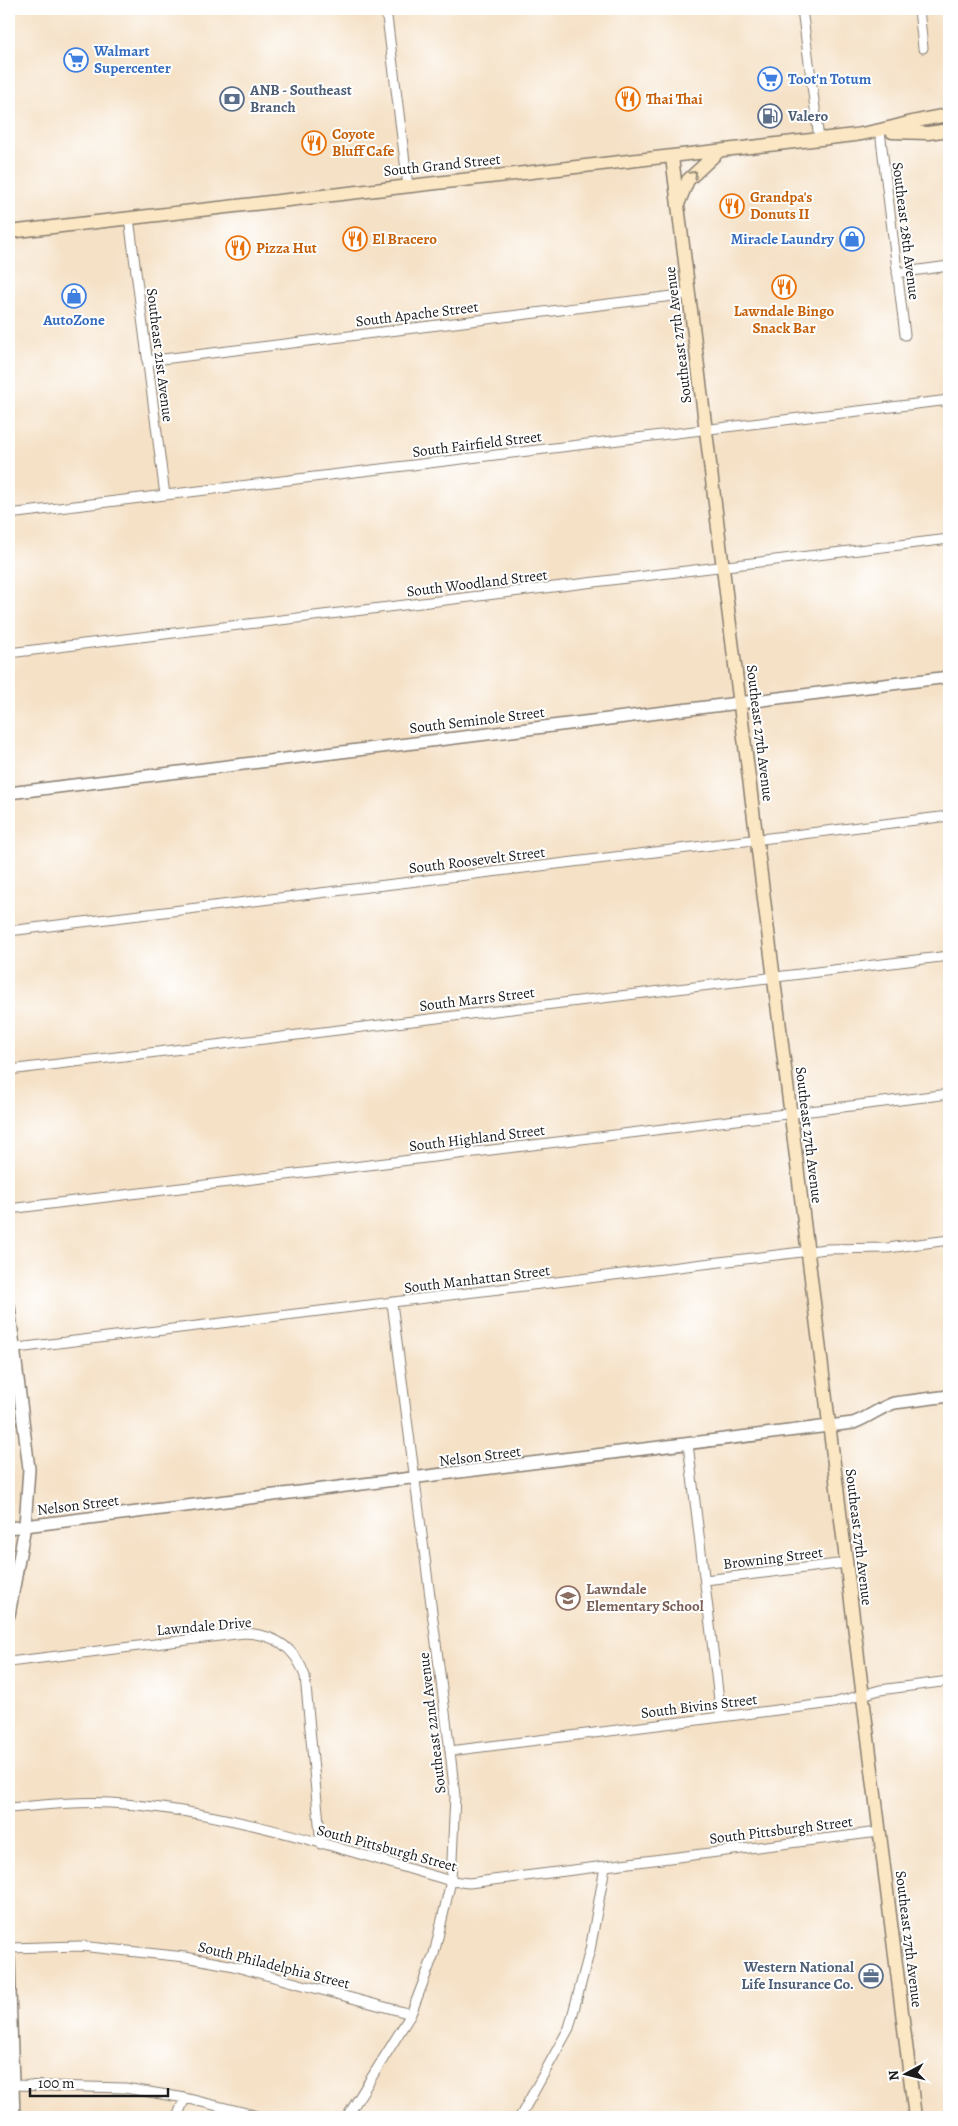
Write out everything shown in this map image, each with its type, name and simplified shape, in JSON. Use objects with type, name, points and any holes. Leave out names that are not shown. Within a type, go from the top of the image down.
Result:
[{"type":"main road","name":"South Grand Street","points":[[9,232],[819,139],[880,131],[926,118],[949,115]]},
{"type":"main road","name":"South Grand Street","points":[[880,131],[928,133],[949,130]]},
{"type":"main road","points":[[678,204],[688,180],[719,151]]},
{"type":"main road","name":"Southeast 27th Avenue","points":[[672,157],[915,2117]]},
{"type":"street","points":[[386,9],[408,186]]},
{"type":"street","points":[[802,9],[819,139]]},
{"type":"street","points":[[919,9],[923,48]]},
{"type":"street","name":"Southeast 28th Avenue","points":[[880,131],[905,335]]},
{"type":"street","name":"Southeast 21st Avenue","points":[[129,218],[164,495]]},
{"type":"street","points":[[897,273],[949,266]]},
{"type":"street","name":"South Apache Street","points":[[147,361],[689,294]]},
{"type":"street","name":"South Fairfield Street","points":[[9,514],[949,400]]},
{"type":"street","name":"South Woodland Street","points":[[9,654],[949,539]]},
{"type":"street","name":"South Seminole Street","points":[[9,792],[949,677]]},
{"type":"street","name":"South Roosevelt Street","points":[[9,931],[949,816]]},
{"type":"street","name":"South Marrs Street","points":[[9,1070],[949,956]]},
{"type":"street","name":"South Highland Street","points":[[9,1209],[949,1094]]},
{"type":"street","name":"South Manhattan Street","points":[[11,1348],[840,1248],[888,1248],[949,1240]]},
{"type":"street","name":"Southeast 22nd Avenue","points":[[347,2117],[411,2014],[434,1954],[451,1880],[455,1796],[392,1303]]},
{"type":"street","points":[[9,1306],[11,1348],[29,1469],[25,1526],[9,1615]]},
{"type":"street","name":"Nelson Street","points":[[9,1528],[853,1423],[867,1418],[886,1405],[949,1396]]},
{"type":"street","points":[[688,1444],[721,1716]]},
{"type":"street","name":"Browning Street","points":[[705,1580],[846,1563]]},
{"type":"street","name":"Lawndale Drive","points":[[9,1662],[244,1633],[271,1637],[283,1643],[297,1658],[305,1676],[321,1844]]},
{"type":"street","name":"South Bivins Street","points":[[450,1751],[833,1703],[880,1690],[949,1682]]},
{"type":"street","name":"South Pittsburgh Street","points":[[9,1808],[64,1803],[110,1803],[154,1807],[214,1817],[451,1880],[469,1883],[879,1832]]},
{"type":"street","points":[[520,2117],[569,2028],[590,1950],[605,1867]]},
{"type":"street","name":"South Philadelphia Street","points":[[9,1948],[80,1946],[185,1957],[229,1965],[411,2014]]},
{"type":"street","points":[[9,1958],[14,2117]]},
{"type":"street","points":[[13,2084],[125,2088],[185,2098],[262,2117]]},
{"type":"street","points":[[177,2117],[185,2098]]},
{"type":"place","name":"Walmart Supercenter","points":[[76,60]]},
{"type":"place","name":"Toot'n Totum","points":[[770,79]]},
{"type":"place","name":"ANB - Southeast Branch","points":[[232,99]]},
{"type":"place","name":"Thai Thai","points":[[628,99]]},
{"type":"place","name":"Valero","points":[[770,116]]},
{"type":"place","name":"Coyote Bluff Cafe","points":[[314,143]]},
{"type":"place","name":"Grandpa's Donuts II","points":[[732,206]]},
{"type":"place","name":"El Bracero","points":[[355,239]]},
{"type":"place","name":"Miracle Laundry","points":[[852,239]]},
{"type":"place","name":"Pizza Hut","points":[[238,248]]},
{"type":"place","name":"Lawndale Bingo Snack Bar","points":[[784,287]]},
{"type":"place","name":"AutoZone","points":[[74,296]]},
{"type":"place","name":"Lawndale Elementary School","points":[[568,1598]]},
{"type":"place","name":"Western National Life Insurance Co.","points":[[871,1976]]}]
